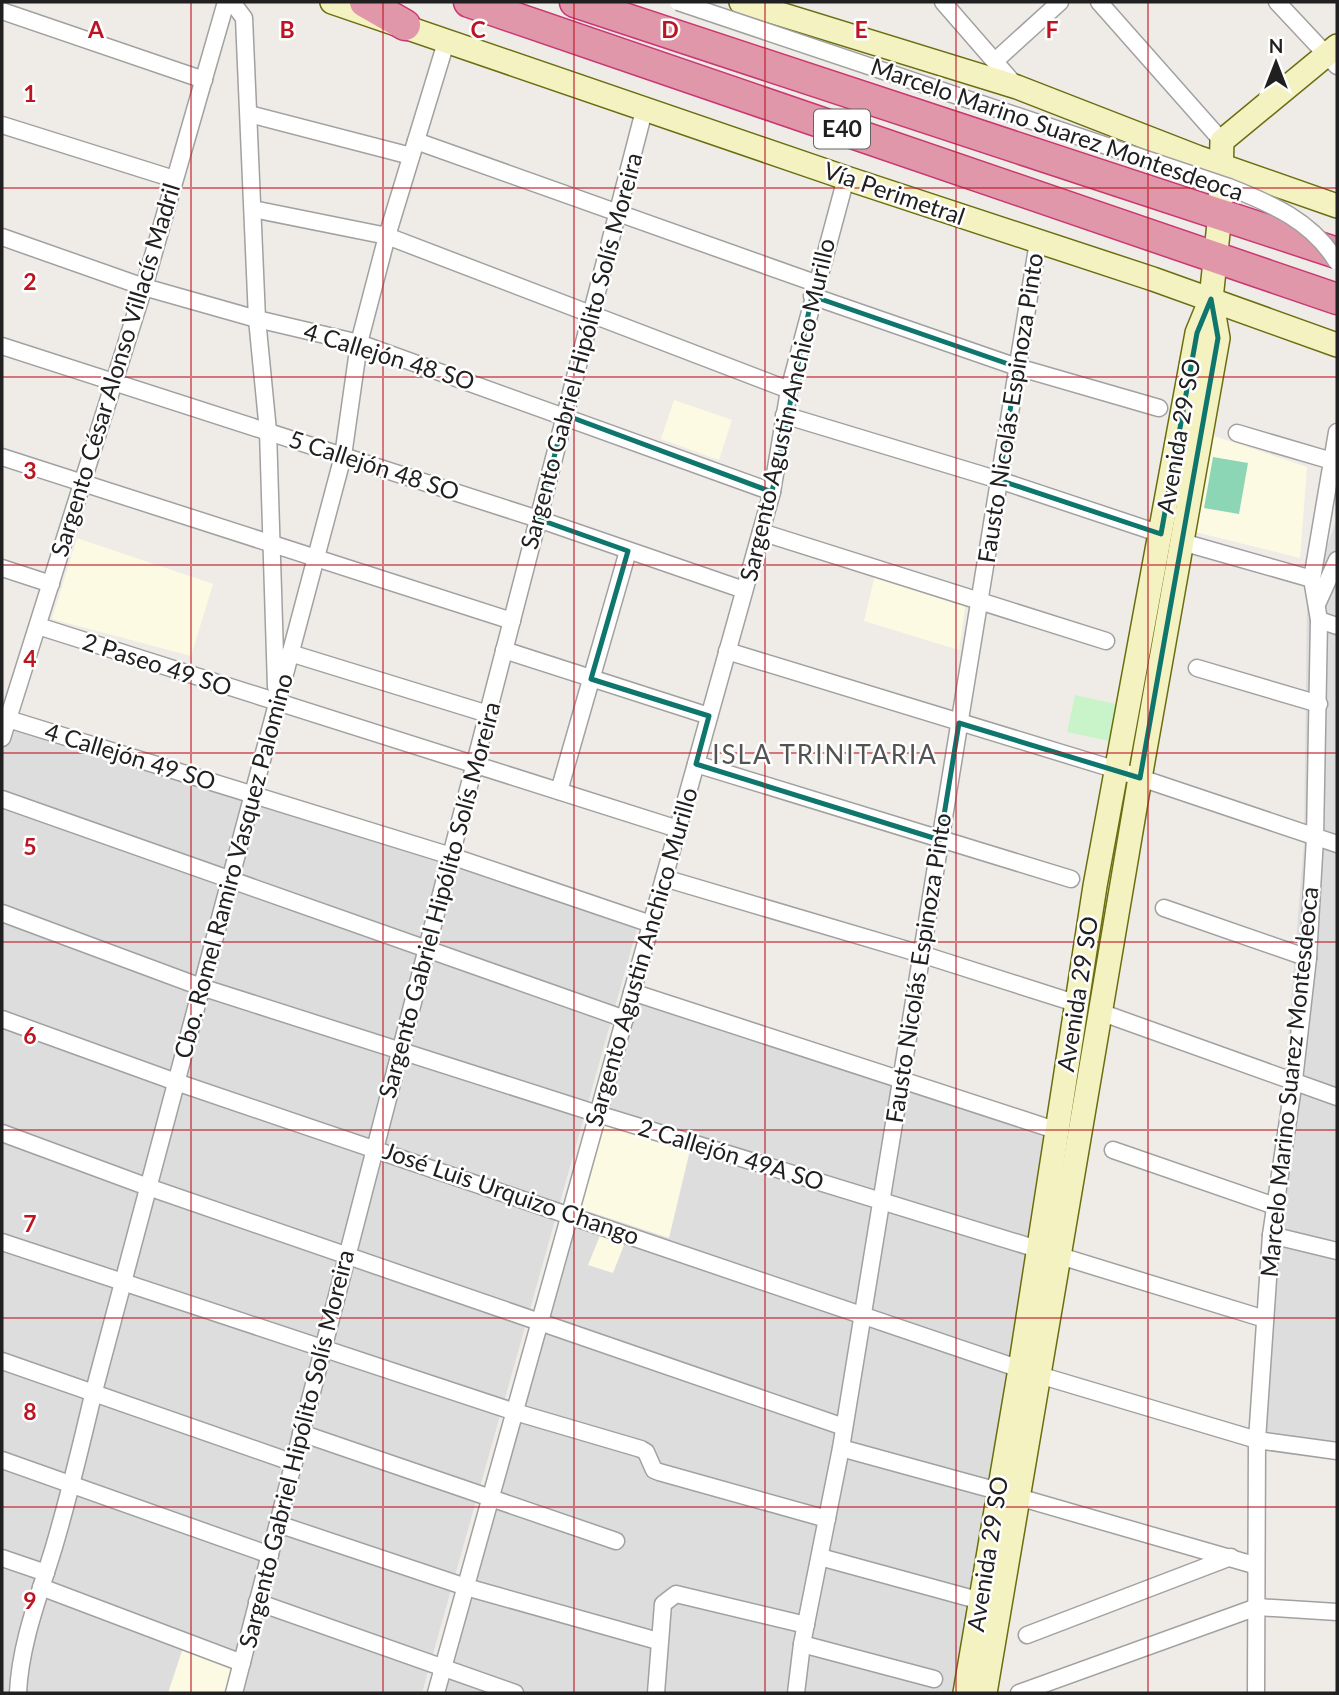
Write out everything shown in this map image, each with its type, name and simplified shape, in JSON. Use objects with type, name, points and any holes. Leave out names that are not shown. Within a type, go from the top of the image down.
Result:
[{"type":"highway","points":[[365,2],[405,25]]},
{"type":"highway","name":"Vía Perimetral","points":[[469,2],[1337,299]]},
{"type":"highway","name":"E40","points":[[575,2],[1337,253]]},
{"type":"street","name":"Sargento César Alonso Villacís Madril","points":[[2,738],[8,719],[10,686],[38,626],[145,287],[226,2]]},
{"type":"street","points":[[232,2],[244,18],[257,319],[268,431],[269,543],[277,704]]},
{"type":"street","name":"Vía Perimetral","points":[[332,2],[447,39],[846,178],[1211,299],[1337,345]]},
{"type":"street","name":"Marcelo Marino Suarez Montesdeoca","points":[[677,2],[1229,187],[1294,217],[1322,241],[1337,262]]},
{"type":"street","points":[[741,2],[1017,87],[1221,166],[1337,206]]},
{"type":"street","points":[[790,2],[813,25]]},
{"type":"street","points":[[943,2],[1017,87]]},
{"type":"street","points":[[995,61],[1060,2]]},
{"type":"street","points":[[1099,2],[1222,141],[1334,55],[1277,2]]},
{"type":"street","points":[[2,11],[204,80]]},
{"type":"street","name":"Cbo. Romel Ramiro Vasquez Palomino","points":[[18,1693],[18,1676],[43,1580],[72,1484],[93,1395],[343,456],[359,343],[387,236],[447,39]]},
{"type":"street","name":"Sargento Gabriel Hipólito Solís Moreira","points":[[239,1692],[242,1663],[257,1602],[645,107]]},
{"type":"street","points":[[249,114],[414,148],[617,214],[1017,367],[1159,408]]},
{"type":"street","points":[[2,125],[174,179]]},
{"type":"street","name":"Avenida 29 SO","points":[[985,1693],[1008,1494],[1048,1254],[1100,1012],[1140,778],[1197,333],[1211,299],[1220,214],[1222,141]]},
{"type":"street","name":"Sargento Agustin Anchico Murillo","points":[[436,1693],[772,492],[789,390],[846,178]]},
{"type":"street","points":[[253,209],[387,236],[591,317],[789,390]]},
{"type":"street","name":"4 Callejón 48 SO","points":[[2,237],[145,287],[257,319],[359,343],[565,415],[772,492]]},
{"type":"street","name":"Fausto Nicolás Espinoza Pinto","points":[[796,1693],[802,1644],[841,1448],[1038,242]]},
{"type":"street","name":"5 Callejón 48 SO","points":[[2,346],[538,519],[744,590]]},
{"type":"street","points":[[784,415],[999,480],[1171,538],[1312,579]]},
{"type":"street","name":"Marcelo Marino Suarez Montesdeoca","points":[[1256,1693],[1257,1607],[1254,1565],[1257,1440],[1265,1319],[1271,1234],[1294,1080],[1308,958],[1315,838],[1319,620],[1312,579],[1337,432]]},
{"type":"street","points":[[1237,433],[1332,461]]},
{"type":"street","points":[[2,457],[82,485],[512,621]]},
{"type":"street","points":[[761,532],[1106,641]]},
{"type":"street","name":"Avenida 29 SO","points":[[1048,1254],[1055,1130],[1078,1004],[1095,886],[1118,770],[1171,538]]},
{"type":"street","points":[[559,791],[628,551]]},
{"type":"street","points":[[1318,602],[1337,560]]},
{"type":"street","points":[[2,568],[51,584]]},
{"type":"street","points":[[1319,620],[1337,625]]},
{"type":"street","name":"2 Paseo 49 SO","points":[[38,626],[678,829]]},
{"type":"street","points":[[504,650],[709,716]]},
{"type":"street","points":[[727,651],[1118,770],[1337,844]]},
{"type":"street","points":[[290,653],[488,714]]},
{"type":"street","points":[[1197,668],[1319,704]]},
{"type":"street","name":"4 Callejón 49 SO","points":[[8,719],[451,856],[651,924]]},
{"type":"street","points":[[696,764],[1071,879]]},
{"type":"street","points":[[2,799],[625,1018]]},
{"type":"street","points":[[664,878],[922,954],[1078,1004]]},
{"type":"street","points":[[1164,908],[1308,958]]},
{"type":"street","name":"2 Callejón 49A SO","points":[[2,913],[201,987],[400,1051],[1048,1254],[1265,1319]]},
{"type":"street","points":[[632,992],[1055,1130]]},
{"type":"street","points":[[1100,1012],[1337,1097]]},
{"type":"street","name":"José Luis Urquizo Chango","points":[[2,1019],[176,1082],[376,1147],[1030,1372],[1257,1440],[1337,1451]]},
{"type":"street","points":[[2,1133],[148,1187],[844,1427]]},
{"type":"street","points":[[1113,1150],[1275,1206]]},
{"type":"street","points":[[1271,1234],[1337,1251]]},
{"type":"street","points":[[2,1242],[515,1412],[646,1452],[654,1470],[659,1472],[827,1519]]},
{"type":"street","points":[[2,1361],[294,1463]]},
{"type":"street","points":[[301,1433],[616,1541]]},
{"type":"street","points":[[841,1448],[1254,1565]]},
{"type":"street","points":[[2,1460],[270,1555]]},
{"type":"street","name":"Avenida 29 SO","points":[[965,1693],[981,1601],[1008,1494]]},
{"type":"street","points":[[278,1524],[466,1587],[658,1641]]},
{"type":"street","points":[[820,1558],[981,1601]]},
{"type":"street","points":[[1027,1635],[1231,1558]]},
{"type":"street","points":[[2,1559],[43,1580],[242,1663]]},
{"type":"street","points":[[656,1693],[663,1604],[676,1594],[806,1625]]},
{"type":"street","points":[[257,1602],[515,1693]]},
{"type":"street","points":[[1019,1693],[1257,1607],[1337,1612]]},
{"type":"street","points":[[802,1644],[934,1679]]},
{"type":"highlighted area","points":[[812,296],[1017,367],[999,480],[1161,534],[1197,333],[1211,299],[1218,338],[1140,778],[959,723],[940,840],[696,764],[709,716],[591,679],[628,551],[538,519],[565,415],[772,492]]},
{"type":"shaded area","points":[[674,400],[732,420],[719,460],[661,439]]},
{"type":"shaded area","points":[[1208,434],[1307,467],[1300,558],[1191,531]]},
{"type":"shaded area","points":[[1337,518],[1337,1443],[1260,1436],[1266,1222],[1284,1087],[1304,844],[1307,605]]},
{"type":"shaded area","points":[[77,538],[213,584],[191,656],[52,619]]},
{"type":"shaded area","points":[[875,575],[966,601],[959,650],[864,621]]},
{"type":"shaded area","points":[[12,716],[640,918],[422,1693],[2,1693],[2,748]]},
{"type":"shaded area","points":[[627,988],[1054,1128],[963,1693],[433,1693]]},
{"type":"shaded area","points":[[601,1119],[691,1146],[669,1238],[578,1208]]},
{"type":"shaded area","points":[[601,1233],[626,1240],[613,1273],[588,1265]]},
{"type":"shaded area","points":[[184,1645],[236,1663],[229,1693],[168,1693]]},
{"type":"green space","points":[[1213,457],[1248,463],[1239,514],[1204,508]]},
{"type":"green space","points":[[1075,695],[1116,704],[1109,741],[1067,732]]},
{"type":"district","name":"ISLA TRINITARIA","points":[[825,755]]}]
